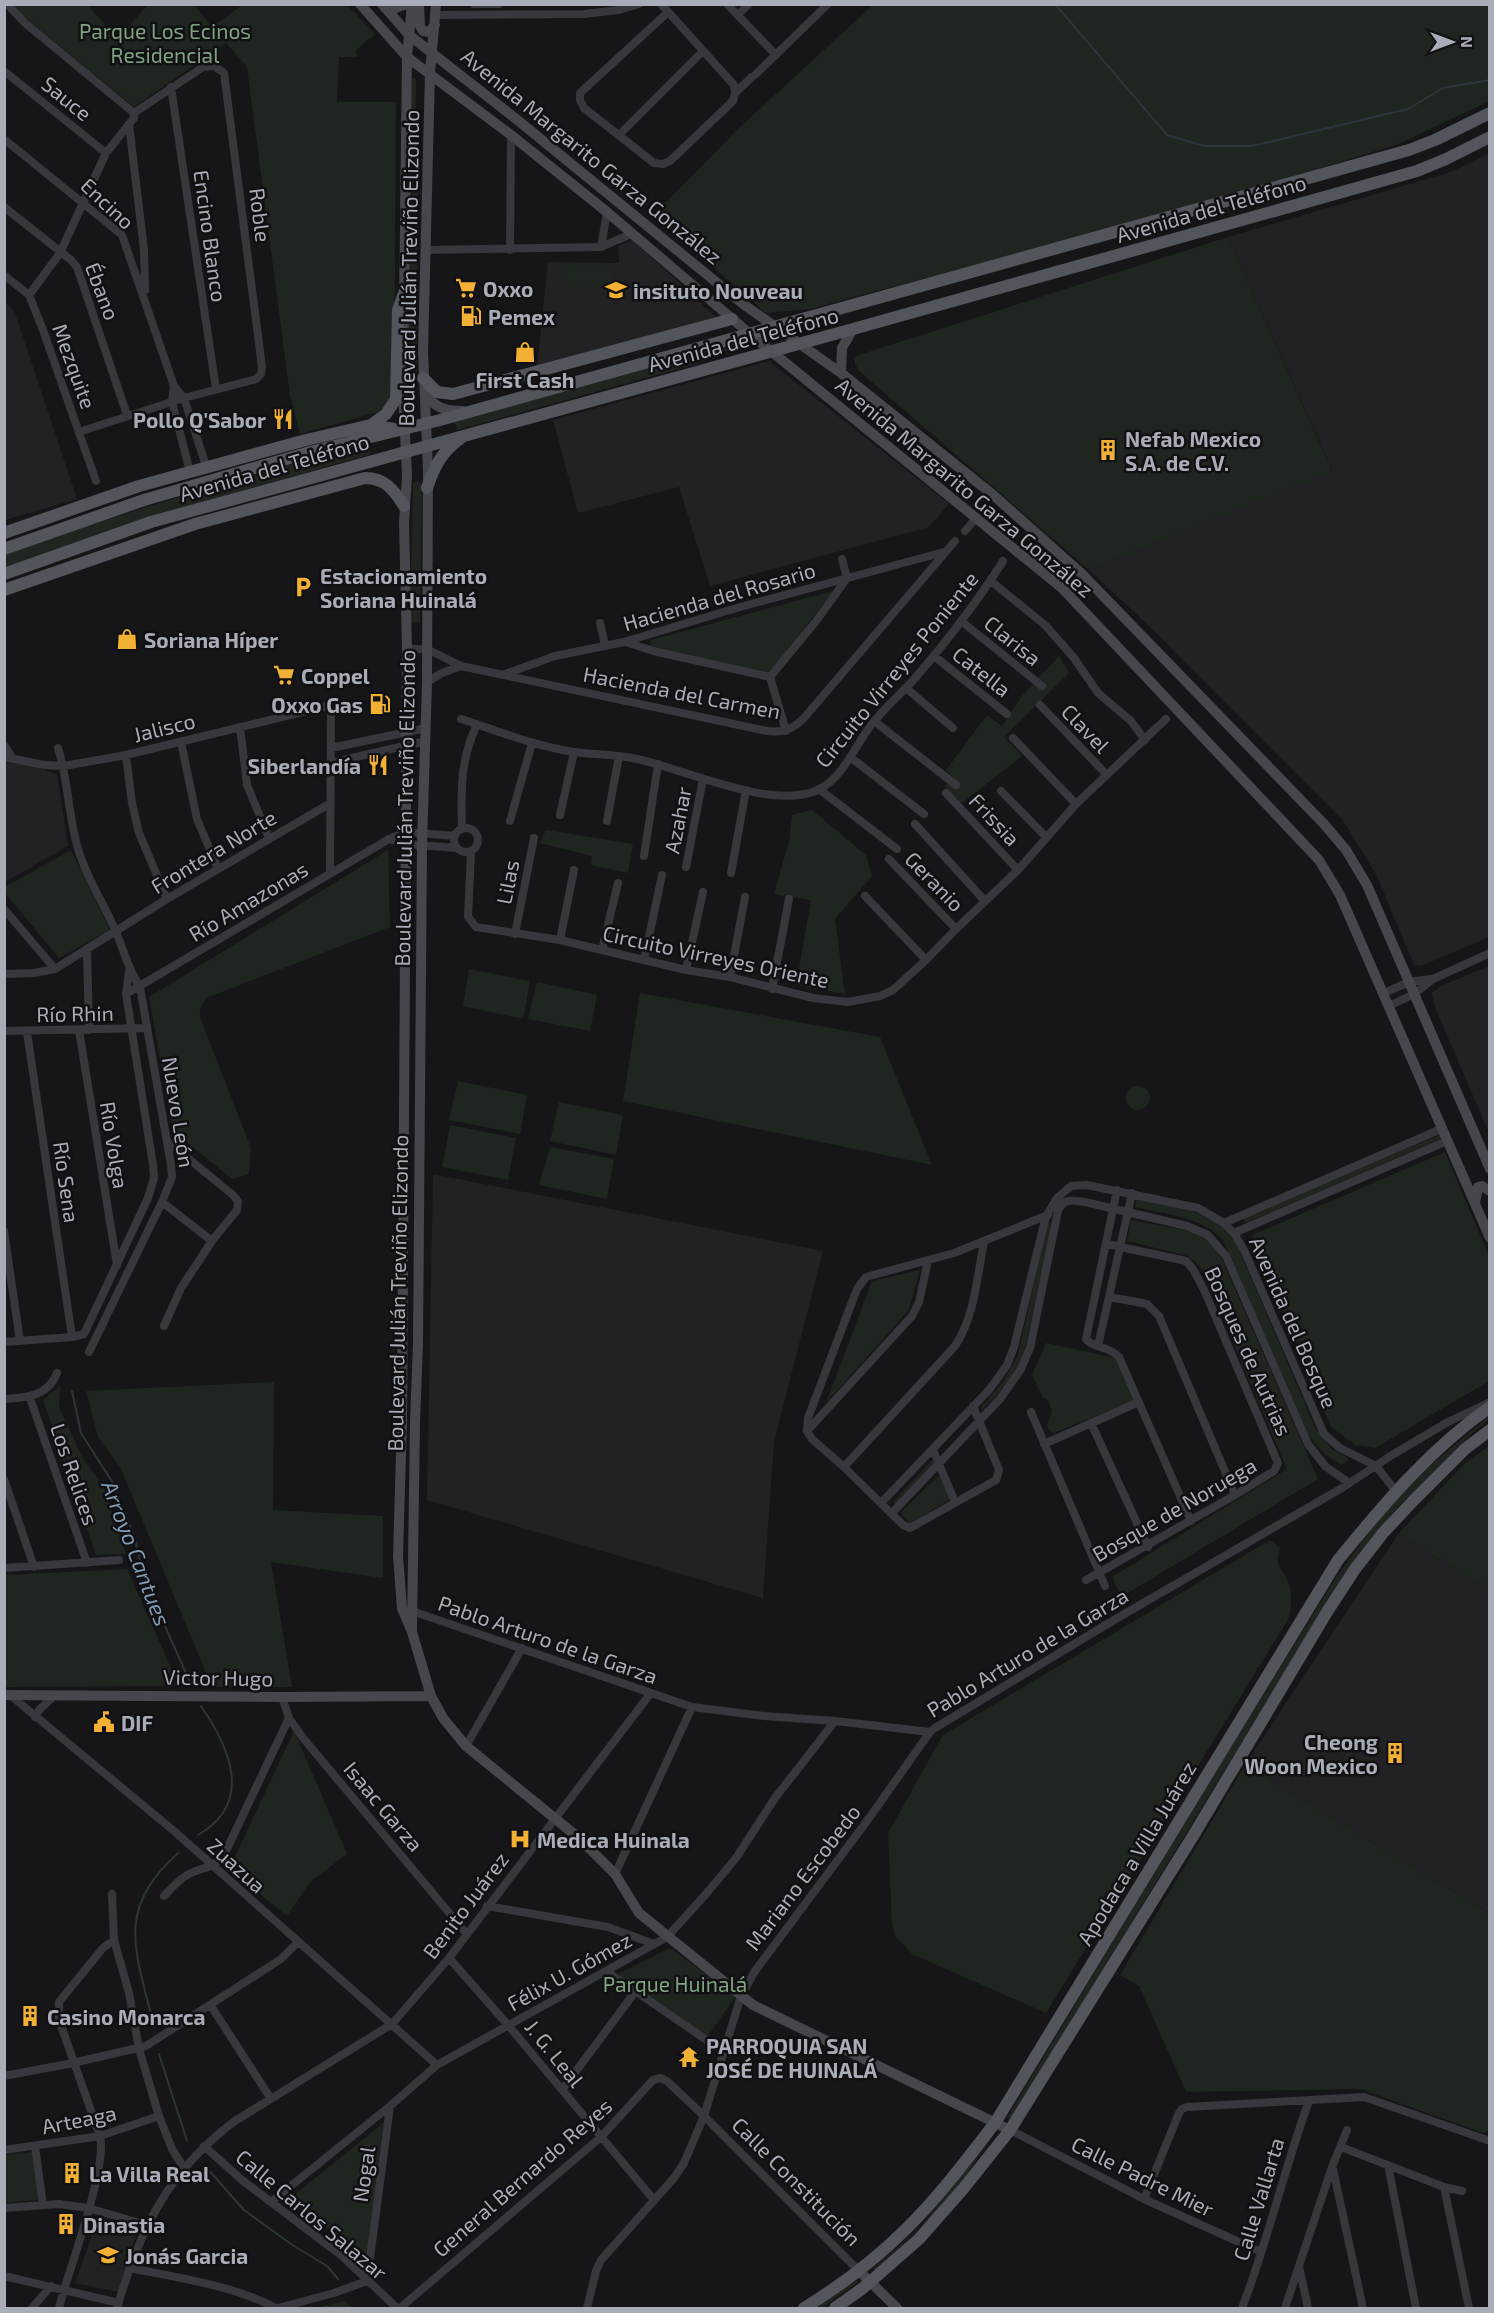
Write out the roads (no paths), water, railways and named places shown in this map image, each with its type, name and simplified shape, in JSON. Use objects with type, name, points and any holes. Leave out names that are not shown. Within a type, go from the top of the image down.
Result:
[{"type":"main road","name":"Avenida Margarito Garza González","points":[[360,4],[407,57],[512,135],[607,212],[750,334],[1062,588],[1319,860],[1333,880],[1490,1238]]},
{"type":"main road","points":[[383,6],[393,9],[406,4]]},
{"type":"main road","name":"Boulevard Julián Treviño Elizondo","points":[[412,4],[407,57],[401,429],[406,451],[407,476],[404,506],[407,746],[402,1419],[398,1556],[402,1608],[412,1632]]},
{"type":"main road","points":[[419,4],[420,26],[423,31],[429,32],[435,15]]},
{"type":"main road","name":"Avenida Margarito Garza González","points":[[383,6],[409,35],[773,327],[841,373],[992,494],[1081,573],[1324,824],[1346,850],[1366,885],[1490,1169]]},
{"type":"main road","name":"Boulevard Julián Treviño Elizondo","points":[[412,1632],[422,833],[427,682],[428,471],[424,382],[425,250],[430,73],[435,15]]},
{"type":"main road","name":"Avenida del Teléfono","points":[[4,549],[144,500],[310,453],[470,412],[1409,150],[1435,140],[1490,112]]},
{"type":"main road","name":"Avenida del Teléfono","points":[[4,574],[151,522],[1417,171],[1490,137]]},
{"type":"main road","points":[[371,425],[386,414],[396,399],[399,310],[404,293]]},
{"type":"main road","points":[[424,382],[437,393],[453,394],[732,319]]},
{"type":"main road","points":[[841,373],[842,348],[853,329]]},
{"type":"main road","points":[[424,382],[428,399],[438,407],[451,411],[470,412]]},
{"type":"main road","points":[[4,533],[140,486],[306,440],[371,425],[401,429]]},
{"type":"main road","points":[[427,488],[443,453],[470,433]]},
{"type":"main road","points":[[306,440],[310,453]]},
{"type":"main road","points":[[316,476],[319,490]]},
{"type":"main road","points":[[4,590],[195,524],[365,478],[374,478],[389,486],[404,506]]},
{"type":"main road","points":[[140,486],[144,500]]},
{"type":"main road","points":[[79,548],[86,562]]},
{"type":"main road","points":[[1475,1205],[1475,1194],[1478,1187],[1482,1186],[1490,1191]]},
{"type":"main road","name":"Apodaca a Villa Juárez","points":[[804,2308],[858,2270],[906,2230],[961,2168],[995,2123],[1333,1569],[1395,1491],[1447,1441],[1490,1407]]},
{"type":"main road","name":"Apodaca a Villa Juárez","points":[[835,2308],[871,2282],[919,2239],[1010,2130],[1097,1992],[1355,1569],[1383,1533],[1414,1500],[1465,1449],[1490,1430]]},
{"type":"main road","points":[[412,1632],[431,1696],[443,1718],[466,1746],[555,1817],[615,1874],[639,1913],[667,1937],[741,1996],[765,2012],[1010,2130]]},
{"type":"main road","name":"Victor Hugo","points":[[7,1695],[282,1698],[431,1696]]},
{"type":"main road","name":"Calle Constitución","points":[[858,2270],[897,2308]]},
{"type":"street","points":[[7,4],[25,23],[134,113]]},
{"type":"street","points":[[474,4],[499,4]]},
{"type":"street","points":[[537,4],[537,15]]},
{"type":"street","points":[[557,4],[557,15]]},
{"type":"street","points":[[584,4],[584,14]]},
{"type":"street","points":[[435,15],[584,14],[619,10],[639,4]]},
{"type":"street","points":[[660,4],[734,85],[735,93],[733,101],[670,161],[663,164],[654,163],[584,108],[580,100],[580,93],[667,13]]},
{"type":"street","points":[[727,4],[776,55]]},
{"type":"street","points":[[738,15],[749,4]]},
{"type":"street","points":[[735,93],[828,4]]},
{"type":"street","points":[[485,5],[485,15]]},
{"type":"street","points":[[618,135],[702,52]]},
{"type":"street","name":"Roble","points":[[171,87],[202,67],[214,66],[224,73],[262,367],[261,374],[256,379],[216,390]]},
{"type":"street","name":"Sauce","points":[[4,71],[106,153]]},
{"type":"street","points":[[4,275],[29,295],[60,253],[85,203],[106,153],[134,118],[134,113],[171,87]]},
{"type":"street","name":"Encino Blanco","points":[[171,87],[216,390]]},
{"type":"street","points":[[129,124],[144,250],[145,297]]},
{"type":"street","points":[[510,250],[512,135]]},
{"type":"street","name":"Encino","points":[[4,139],[122,235],[174,386],[184,398],[207,466]]},
{"type":"street","name":"Ébano","points":[[4,207],[71,260],[80,274],[127,415]]},
{"type":"street","points":[[601,247],[607,212]]},
{"type":"street","points":[[425,250],[601,247],[632,234]]},
{"type":"street","name":"Mezquite","points":[[29,295],[96,481]]},
{"type":"street","name":"Encino","points":[[174,386],[172,402],[190,471]]},
{"type":"street","points":[[79,432],[127,415],[216,390]]},
{"type":"street","points":[[965,531],[977,517]]},
{"type":"street","name":"Hacienda del Carmen","points":[[427,648],[461,666],[767,731],[786,731],[795,727],[804,718],[955,541]]},
{"type":"street","name":"Hacienda del Rosario","points":[[503,674],[555,656],[624,642],[945,552]]},
{"type":"street","points":[[770,677],[817,620],[847,578],[842,559]]},
{"type":"street","name":"Circuito Virreyes Poniente","points":[[461,719],[531,743],[574,752],[619,756],[658,764],[703,779],[746,789],[793,796],[819,789],[834,779],[874,721],[934,656],[991,581],[1003,561]]},
{"type":"street","points":[[991,581],[1046,626],[1061,642],[1098,693],[1131,721],[1145,740]]},
{"type":"street","name":"Clarisa","points":[[961,621],[1042,686]]},
{"type":"street","points":[[600,623],[605,645]]},
{"type":"street","points":[[624,642],[653,651],[770,677]]},
{"type":"street","points":[[407,649],[427,648]]},
{"type":"street","name":"Catella","points":[[934,656],[1007,714]]},
{"type":"street","points":[[427,682],[461,666]]},
{"type":"street","points":[[770,677],[786,731]]},
{"type":"street","points":[[906,688],[953,728]]},
{"type":"street","name":"Jalisco","points":[[8,757],[44,765],[64,766],[126,755],[331,705],[331,748]]},
{"type":"street","name":"Clavel","points":[[1040,705],[1107,775]]},
{"type":"street","name":"Circuito Virreyes Oriente","points":[[471,850],[468,917],[476,927],[560,940],[686,970],[730,977],[813,998],[848,1002],[863,1001],[893,990],[927,960],[1018,870],[1076,804],[1166,719]]},
{"type":"street","points":[[874,721],[956,785]]},
{"type":"street","points":[[462,829],[460,784],[470,741],[477,724]]},
{"type":"street","points":[[240,727],[247,785],[269,838]]},
{"type":"street","points":[[330,872],[331,748],[426,728]]},
{"type":"street","points":[[1012,738],[1076,804]]},
{"type":"street","points":[[330,762],[426,741]]},
{"type":"street","points":[[180,742],[197,819],[218,869]]},
{"type":"street","points":[[510,820],[531,743]]},
{"type":"street","points":[[4,745],[8,757]]},
{"type":"street","name":"Nuevo León","points":[[58,748],[64,766],[71,819],[79,852],[116,932],[129,971],[140,987],[168,1142],[172,1177],[162,1203],[89,1352]]},
{"type":"street","points":[[560,815],[574,752]]},
{"type":"street","points":[[126,755],[132,803],[139,833],[167,899]]},
{"type":"street","points":[[607,821],[619,756]]},
{"type":"street","points":[[850,757],[924,814]]},
{"type":"street","points":[[644,856],[658,764]]},
{"type":"street","name":"Azahar","points":[[686,867],[703,779]]},
{"type":"street","points":[[731,873],[746,789]]},
{"type":"street","points":[[819,789],[897,849]]},
{"type":"street","points":[[1001,791],[1046,837]]},
{"type":"street","name":"Frissia","points":[[946,793],[1018,870]]},
{"type":"street","name":"Frontera Norte","points":[[56,969],[167,899],[330,804]]},
{"type":"street","points":[[915,824],[986,901]]},
{"type":"street","points":[[389,839],[406,844],[457,848],[466,852],[477,844],[475,832],[469,828],[462,829],[454,836],[406,832]]},
{"type":"street","name":"Río Amazonas","points":[[126,993],[140,987],[330,872],[406,832]]},
{"type":"street","points":[[454,836],[457,848]]},
{"type":"street","name":"Lilas","points":[[515,934],[534,838]]},
{"type":"street","name":"Geranio","points":[[889,859],[956,929]]},
{"type":"street","points":[[560,940],[574,870]]},
{"type":"street","points":[[645,960],[663,875]]},
{"type":"street","points":[[602,950],[618,883]]},
{"type":"street","points":[[686,970],[703,892]]},
{"type":"street","points":[[865,896],[927,960]]},
{"type":"street","points":[[730,977],[745,897]]},
{"type":"street","points":[[772,989],[789,899]]},
{"type":"street","points":[[4,909],[56,969]]},
{"type":"street","points":[[87,950],[89,1030]]},
{"type":"street","points":[[1389,1006],[1414,994],[1433,979],[1490,953]]},
{"type":"street","points":[[4,974],[34,973],[56,969]]},
{"type":"street","name":"Nuevo León","points":[[84,1334],[148,1198],[154,1178],[126,993],[129,971]]},
{"type":"street","points":[[1384,993],[1409,982],[1433,979]]},
{"type":"street","name":"Río Rhin","points":[[4,1031],[147,1028]]},
{"type":"street","name":"Río Volga","points":[[79,1030],[117,1265]]},
{"type":"street","name":"Río Sena","points":[[27,1032],[72,1337]]},
{"type":"street","points":[[1224,1223],[1441,1129]]},
{"type":"street","points":[[1234,1233],[1447,1141]]},
{"type":"street","points":[[164,1326],[180,1288],[212,1241],[237,1210],[238,1201],[168,1142]]},
{"type":"street","name":"Avenida del Bosque","points":[[1046,1216],[1057,1197],[1067,1188],[1081,1184],[1198,1208],[1224,1223],[1234,1233],[1324,1434],[1340,1448],[1376,1466]]},
{"type":"street","points":[[1117,1190],[1086,1341],[1107,1347],[1119,1357],[1191,1521]]},
{"type":"street","points":[[1098,1346],[1132,1193]]},
{"type":"street","name":"Avenida del Bosque","points":[[1058,1211],[1064,1202],[1084,1202],[1201,1230],[1213,1239],[1221,1249],[1239,1285],[1308,1444],[1325,1466],[1349,1483]]},
{"type":"street","points":[[162,1203],[212,1241]]},
{"type":"street","points":[[973,1406],[999,1475],[996,1480],[910,1528],[903,1525],[812,1439],[807,1431],[808,1418],[861,1282],[872,1274],[928,1261],[984,1242],[1058,1211]]},
{"type":"street","points":[[892,1513],[1013,1383],[1027,1357],[1058,1211]]},
{"type":"street","points":[[881,1503],[1000,1377],[1011,1356],[1046,1216]]},
{"type":"street","points":[[4,1231],[20,1341]]},
{"type":"street","points":[[844,1467],[956,1346],[963,1335],[969,1322],[984,1242]]},
{"type":"street","name":"Bosques de Autrias","points":[[1107,1244],[1179,1258],[1193,1269],[1277,1460],[1277,1467]]},
{"type":"street","points":[[807,1431],[907,1324],[919,1302],[928,1261]]},
{"type":"street","points":[[1110,1297],[1147,1304],[1159,1316],[1235,1495]]},
{"type":"street","points":[[4,1342],[84,1334],[96,1337]]},
{"type":"street","points":[[4,1399],[30,1398],[51,1384],[57,1373]]},
{"type":"street","name":"Los Relices","points":[[30,1398],[87,1563]]},
{"type":"street","points":[[1044,1444],[1139,1402]]},
{"type":"street","name":"Pablo Arturo de la Garza","points":[[402,1608],[692,1707],[930,1732],[1448,1422],[1490,1402]]},
{"type":"street","points":[[1030,1412],[1105,1586]]},
{"type":"street","points":[[1091,1423],[1148,1546]]},
{"type":"street","points":[[933,1450],[955,1502]]},
{"type":"street","points":[[1376,1466],[1395,1491]]},
{"type":"street","name":"Bosque de Noruega","points":[[1086,1580],[1235,1495],[1277,1467]]},
{"type":"street","points":[[4,1479],[34,1567]]},
{"type":"street","points":[[4,1568],[120,1560]]},
{"type":"street","points":[[466,1746],[522,1648]]},
{"type":"street","name":"Benito Juárez","points":[[118,2306],[147,2225],[186,2165],[202,2148],[236,2121],[392,2024],[449,1958],[650,1694]]},
{"type":"street","name":"Zuazua","points":[[7,1695],[174,1831],[297,1943],[437,2065]]},
{"type":"street","points":[[34,1716],[55,1695]]},
{"type":"street","name":"Isaac Garza","points":[[282,1698],[289,1718],[303,1738],[466,1933]]},
{"type":"street","points":[[615,1874],[692,1707]]},
{"type":"street","points":[[164,1896],[183,1877],[191,1872],[212,1867],[225,1853],[289,1718]]},
{"type":"street","name":"Félix U. Gómez","points":[[271,2202],[437,2065],[667,1937],[736,1858],[775,1798],[835,1721]]},
{"type":"street","name":"Mariano Escobedo","points":[[587,2308],[596,2271],[602,2260],[684,2163],[704,2116],[741,1996],[773,1945],[867,1821],[930,1732]]},
{"type":"street","points":[[112,1894],[114,1940],[159,2116],[172,2149],[186,2165]]},
{"type":"street","points":[[487,1906],[608,1927],[654,1944]]},
{"type":"street","points":[[59,2308],[88,2208],[101,2149],[100,2136],[59,2020],[59,2002],[103,1948],[114,1940]]},
{"type":"street","points":[[4,2076],[143,2047],[211,2006],[281,1959],[297,1943]]},
{"type":"street","name":"J. G. Leal","points":[[449,1958],[654,2200]]},
{"type":"street","points":[[606,1971],[724,2052]]},
{"type":"street","points":[[562,2090],[635,1992]]},
{"type":"street","points":[[211,2006],[272,2099]]},
{"type":"street","name":"General Bernardo Reyes","points":[[398,2308],[601,2137],[653,2080],[661,2078],[668,2082]]},
{"type":"street","name":"Calle Constitución","points":[[668,2082],[858,2270]]},
{"type":"street","points":[[1144,2199],[1182,2109],[1364,2097],[1490,2141]]},
{"type":"street","name":"Calle Vallarta","points":[[1242,2308],[1292,2147],[1309,2101]]},
{"type":"street","name":"Nogal","points":[[363,2282],[390,2106]]},
{"type":"street","name":"Arteaga","points":[[4,2150],[100,2136],[159,2116]]},
{"type":"street","name":"Calle Padre Mier","points":[[1010,2130],[1144,2199],[1261,2252]]},
{"type":"street","points":[[1285,2308],[1347,2130]]},
{"type":"street","points":[[35,2146],[43,2205]]},
{"type":"street","points":[[1341,2147],[1462,2192]]},
{"type":"street","name":"Calle Carlos Salazar","points":[[202,2148],[342,2256],[363,2282],[398,2308]]},
{"type":"street","points":[[1388,2165],[1416,2308]]},
{"type":"street","points":[[1332,2168],[1362,2308]]},
{"type":"street","points":[[1444,2187],[1469,2308]]},
{"type":"street","points":[[4,2208],[59,2204],[88,2208],[147,2225]]},
{"type":"street","points":[[1299,2265],[1308,2308]]},
{"type":"street","points":[[130,2268],[226,2289],[258,2299],[277,2308],[334,2293],[363,2282]]},
{"type":"street","points":[[4,2276],[64,2289],[118,2306]]},
{"type":"street","points":[[32,2308],[51,2286]]},
{"type":"waterway","points":[[1055,4],[1167,135],[1204,146],[1252,146],[1408,109],[1443,88],[1490,80]]},
{"type":"waterway","name":"Arroyo Cantues","points":[[72,1391],[81,1433],[113,1483],[134,1536],[146,1584],[190,1682]]},
{"type":"waterway","name":"Arroyo Cantues","points":[[198,1835],[215,1822],[226,1807],[231,1791],[228,1757],[221,1739],[201,1706]]},
{"type":"waterway","name":"Arroyo Cantues","points":[[154,2027],[137,1955],[135,1934],[137,1914],[144,1894],[158,1874],[178,1853]]},
{"type":"waterway","name":"Arroyo Cantues","points":[[159,2054],[187,2141]]},
{"type":"waterway","name":"Arroyo Cantues","points":[[205,2166],[244,2210],[291,2244],[327,2266],[338,2279]]},
{"type":"place","name":"Oxxo","points":[[466,288]]},
{"type":"place","name":"insituto Nouveau","points":[[616,290]]},
{"type":"place","name":"Pemex","points":[[471,316]]},
{"type":"place","name":"First Cash","points":[[525,352]]},
{"type":"place","name":"Pollo Q'Sabor","points":[[283,419]]},
{"type":"place","name":"Nefab Mexico S.A. de C.V.","points":[[1108,450]]},
{"type":"place","name":"Estacionamiento Soriana Huinalá","points":[[303,587]]},
{"type":"place","name":"Soriana Híper","points":[[127,639]]},
{"type":"place","name":"Coppel","points":[[284,675]]},
{"type":"place","name":"Oxxo Gas","points":[[380,704]]},
{"type":"place","name":"Siberlandía","points":[[378,765]]},
{"type":"place","name":"DIF","points":[[104,1722]]},
{"type":"place","name":"Cheong Woon Mexico","points":[[1395,1753]]},
{"type":"place","name":"Medica Huinala","points":[[520,1839]]},
{"type":"place","name":"Casino Monarca","points":[[30,2016]]},
{"type":"place","name":"PARROQUIA SAN JOSÉ DE HUINALÁ","points":[[689,2057]]},
{"type":"place","name":"La Villa Real","points":[[72,2173]]},
{"type":"place","name":"Dinastia","points":[[66,2224]]},
{"type":"place","name":"Jonás Garcia","points":[[108,2255]]},
{"type":"park label","name":"Parque Los Ecinos Residencial","points":[[165,42]]},
{"type":"park label","name":"Parque Huinalá","points":[[675,1983]]}]
